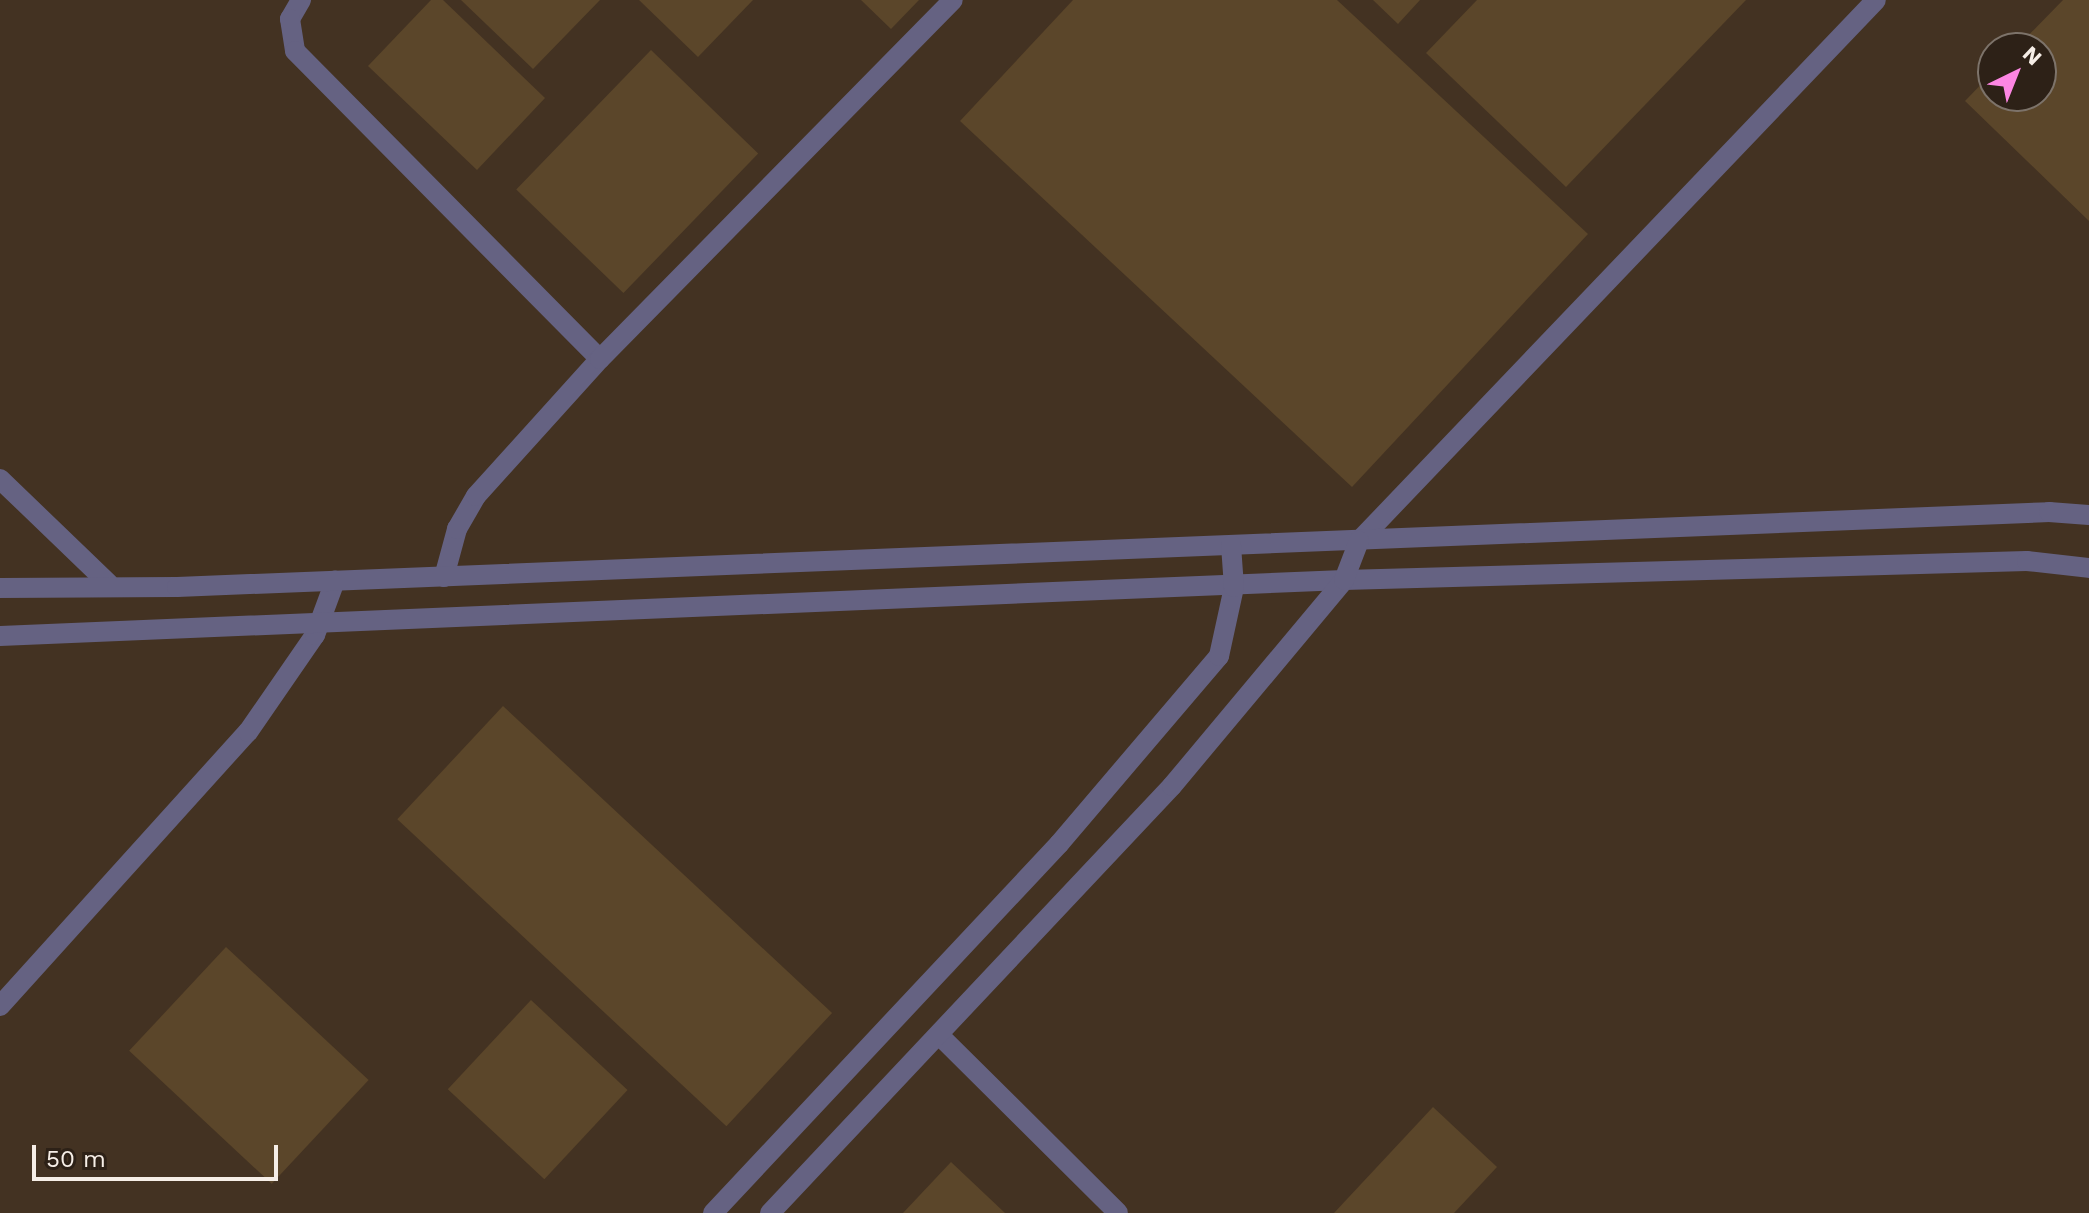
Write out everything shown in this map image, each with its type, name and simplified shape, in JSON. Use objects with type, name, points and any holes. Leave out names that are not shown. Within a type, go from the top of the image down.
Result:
[{"type":"street","points":[[301,0],[290,19],[295,51],[600,359]]},
{"type":"street","points":[[444,577],[457,529],[476,496],[600,359],[953,0]]},
{"type":"street","points":[[770,1213],[1172,786],[1344,580],[1359,541],[1876,0]]},
{"type":"street","points":[[0,479],[109,584]]},
{"type":"street","points":[[0,588],[109,584],[177,587],[2049,512],[2089,515]]},
{"type":"street","points":[[713,1213],[1059,844],[1219,656],[1234,587],[1231,545]]},
{"type":"street","points":[[0,636],[1234,587],[1344,580],[2027,561],[2089,568]]},
{"type":"street","points":[[0,1006],[248,732],[321,624],[335,581]]},
{"type":"street","points":[[939,1035],[1118,1213]]},
{"type":"shaded area","points":[[0,0],[2089,0],[2089,1213],[0,1213]]},
{"type":"building","points":[[431,0],[443,0],[545,98],[477,170],[368,66]]},
{"type":"building","points":[[461,0],[600,0],[533,69]]},
{"type":"building","points":[[639,0],[753,0],[698,57]]},
{"type":"building","points":[[861,0],[919,0],[891,29]]},
{"type":"building","points":[[1073,0],[1337,0],[1588,234],[1352,487],[960,121]]},
{"type":"building","points":[[1373,0],[1420,0],[1398,24]]},
{"type":"building","points":[[1477,0],[1746,0],[1566,187],[1426,53]]},
{"type":"building","points":[[2063,0],[2089,0],[2089,221],[1965,101],[1977,89],[1977,112],[2057,112],[2057,32],[2032,32]]},
{"type":"building","points":[[651,50],[758,154],[623,293],[516,190]]},
{"type":"building","points":[[503,706],[832,1013],[726,1126],[397,819]]},
{"type":"building","points":[[226,947],[369,1080],[272,1184],[129,1051]]},
{"type":"building","points":[[531,1000],[628,1090],[544,1179],[448,1089]]},
{"type":"building","points":[[1433,1107],[1497,1167],[1454,1213],[1334,1213]]},
{"type":"building","points":[[951,1162],[1005,1213],[903,1213]]}]
